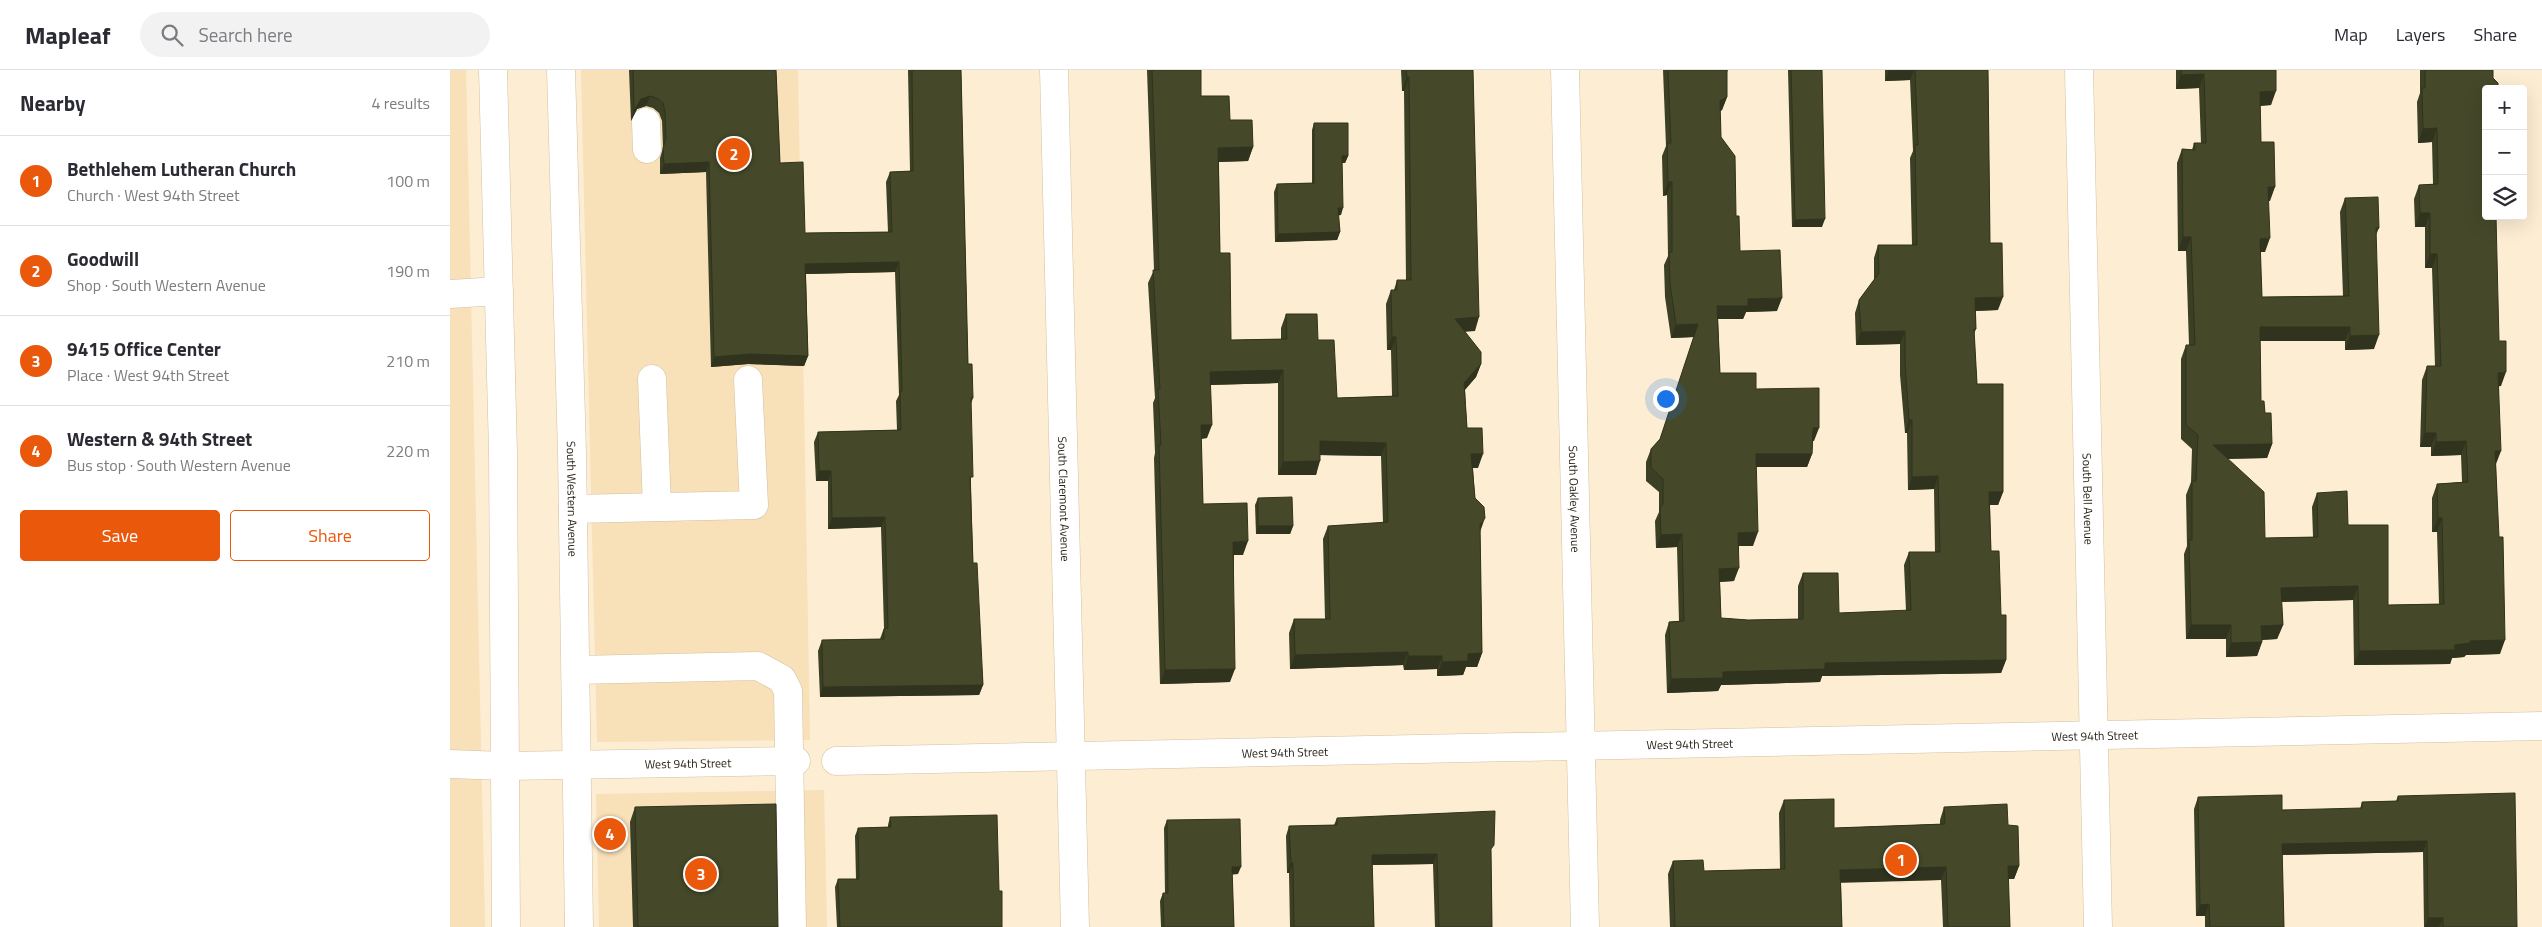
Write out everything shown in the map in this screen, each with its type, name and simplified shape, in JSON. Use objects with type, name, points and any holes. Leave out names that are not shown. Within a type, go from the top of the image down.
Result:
[{"type":"street","points":[[493,70],[503,452],[503,766],[506,927]]},
{"type":"street","name":"South Western Avenue","points":[[561,70],[578,765],[579,927]]},
{"type":"street","name":"South Claremont Avenue","points":[[1054,70],[1074,927]]},
{"type":"street","name":"South Oakley Avenue","points":[[1565,70],[1585,927]]},
{"type":"street","name":"South Bell Avenue","points":[[2079,70],[2098,927]]},
{"type":"street","points":[[646,122],[647,149]]},
{"type":"street","points":[[450,294],[499,291]]},
{"type":"street","points":[[652,379],[657,507]]},
{"type":"street","points":[[572,509],[754,505],[748,380]]},
{"type":"street","points":[[576,670],[758,666],[782,680],[788,691],[792,761],[792,927]]},
{"type":"street","name":"West 94th Street","points":[[836,761],[2542,726]]},
{"type":"street","name":"West 94th Street","points":[[450,764],[503,766],[792,761]]},
{"type":"shaded area","points":[[450,70],[466,70],[485,927],[450,927]]},
{"type":"shaded area","points":[[581,70],[798,70],[810,740],[597,742]]},
{"type":"shaded area","points":[[824,790],[827,927],[599,927],[596,794]]},
{"type":"building","points":[[633,70],[776,70],[780,163],[803,162],[805,233],[892,232],[890,172],[913,171],[912,70],[961,70],[968,364],[972,364],[973,398],[971,398],[973,477],[970,477],[973,563],[977,563],[983,685],[823,687],[822,640],[884,639],[884,629],[888,628],[885,517],[832,518],[831,471],[819,471],[818,432],[901,430],[899,262],[805,264],[808,356],[751,354],[714,357],[709,162],[664,164],[663,148],[666,138],[663,103],[657,98],[650,96],[641,99],[634,111]]},
{"type":"building","points":[[1152,70],[1201,70],[1201,96],[1229,96],[1230,120],[1252,120],[1253,147],[1218,148],[1220,253],[1230,253],[1231,340],[1287,339],[1286,314],[1317,314],[1318,340],[1334,340],[1337,398],[1398,396],[1396,337],[1392,337],[1391,290],[1397,290],[1397,280],[1411,280],[1409,77],[1407,77],[1406,70],[1473,70],[1479,317],[1455,319],[1481,352],[1481,364],[1464,383],[1467,428],[1482,428],[1483,454],[1471,454],[1475,498],[1484,507],[1485,518],[1480,524],[1482,653],[1468,654],[1468,661],[1442,662],[1442,656],[1408,656],[1408,652],[1295,655],[1294,619],[1330,619],[1328,526],[1388,522],[1386,443],[1320,441],[1320,461],[1283,462],[1283,370],[1210,372],[1212,425],[1201,425],[1203,504],[1247,503],[1248,541],[1233,542],[1235,669],[1165,670],[1159,445],[1161,445],[1158,389],[1160,389],[1153,270],[1159,270]]},
{"type":"building","points":[[1668,70],[1727,70],[1727,97],[1720,101],[1721,137],[1735,156],[1736,216],[1739,216],[1740,251],[1780,250],[1782,298],[1748,299],[1748,306],[1717,306],[1720,373],[1756,373],[1756,389],[1819,388],[1819,428],[1813,428],[1812,454],[1756,454],[1758,532],[1738,533],[1739,568],[1719,569],[1721,618],[1748,620],[1803,619],[1803,573],[1838,573],[1839,613],[1911,610],[1909,552],[1940,552],[1938,476],[1912,477],[1912,420],[1909,420],[1905,331],[1861,332],[1859,300],[1879,273],[1878,245],[1917,245],[1915,145],[1918,145],[1915,70],[1988,70],[1990,243],[2002,243],[2003,297],[1975,298],[1976,329],[1974,329],[1977,384],[2003,384],[2003,492],[1989,492],[1991,551],[1999,551],[2001,615],[2006,615],[2006,660],[1825,663],[1825,669],[1723,672],[1723,678],[1671,679],[1669,622],[1684,621],[1682,534],[1661,535],[1660,508],[1663,504],[1663,479],[1651,468],[1651,449],[1660,439],[1698,324],[1676,325],[1670,283],[1669,252],[1672,252],[1672,182],[1668,182],[1667,143],[1671,143]]},
{"type":"building","points":[[1791,70],[1822,70],[1825,219],[1795,220]]},
{"type":"building","points":[[2181,70],[2276,70],[2276,91],[2260,92],[2261,142],[2274,142],[2275,187],[2268,187],[2270,238],[2260,239],[2262,297],[2349,296],[2345,198],[2378,197],[2379,228],[2376,228],[2379,335],[2350,336],[2350,327],[2260,327],[2261,401],[2264,401],[2265,413],[2271,413],[2272,444],[2213,445],[2264,492],[2265,538],[2318,537],[2317,493],[2347,491],[2348,525],[2388,525],[2388,605],[2444,604],[2442,518],[2438,518],[2437,484],[2468,482],[2466,441],[2436,442],[2436,433],[2425,433],[2427,366],[2441,366],[2437,254],[2430,254],[2430,213],[2420,213],[2419,185],[2438,184],[2437,128],[2423,129],[2422,88],[2425,88],[2425,70],[2493,70],[2493,78],[2498,85],[2482,85],[2482,220],[2496,220],[2499,341],[2506,341],[2506,372],[2498,373],[2501,451],[2495,451],[2499,537],[2503,537],[2505,640],[2470,641],[2470,643],[2455,645],[2455,650],[2359,651],[2358,586],[2281,588],[2283,625],[2261,626],[2262,642],[2231,643],[2231,625],[2191,625],[2189,540],[2192,540],[2192,481],[2196,481],[2198,435],[2186,425],[2186,345],[2195,345],[2191,237],[2183,237],[2182,149],[2195,150],[2194,143],[2206,143],[2204,74],[2181,75]]},
{"type":"building","points":[[1314,123],[1348,123],[1348,156],[1342,156],[1343,208],[1338,208],[1340,232],[1278,234],[1277,184],[1314,183]]},
{"type":"building","points":[[1292,497],[1293,526],[1258,526],[1258,498]]},
{"type":"building","points":[[2515,793],[2517,927],[2443,927],[2443,918],[2428,918],[2427,841],[2282,844],[2284,927],[2210,927],[2209,904],[2200,905],[2198,797],[2282,795],[2282,810],[2362,808],[2362,802],[2398,801],[2398,796]]},
{"type":"building","points":[[1834,799],[1834,828],[1945,824],[1944,807],[2007,804],[2008,825],[2018,826],[2019,866],[2008,866],[2010,927],[1948,927],[1946,867],[1840,870],[1842,927],[1675,927],[1673,861],[1703,860],[1704,871],[1785,869],[1784,800]]},
{"type":"building","points":[[776,804],[778,927],[638,927],[635,807]]},
{"type":"building","points":[[1495,811],[1494,845],[1491,849],[1492,927],[1439,927],[1437,854],[1372,855],[1374,927],[1294,927],[1293,863],[1291,863],[1289,826],[1337,825],[1337,818]]},
{"type":"building","points":[[997,815],[999,891],[1002,891],[1002,927],[840,927],[838,879],[859,879],[858,828],[891,827],[890,817]]},
{"type":"building","points":[[1240,819],[1241,867],[1232,867],[1234,927],[1164,927],[1163,893],[1168,893],[1167,820]]},
{"type":"place","name":"Goodwill","points":[[734,154]]},
{"type":"place","name":"Western & 94th Street","points":[[610,834]]},
{"type":"place","name":"Bethlehem Lutheran Church","points":[[1901,860]]},
{"type":"place","name":"9415 Office Center","points":[[701,874]]}]
